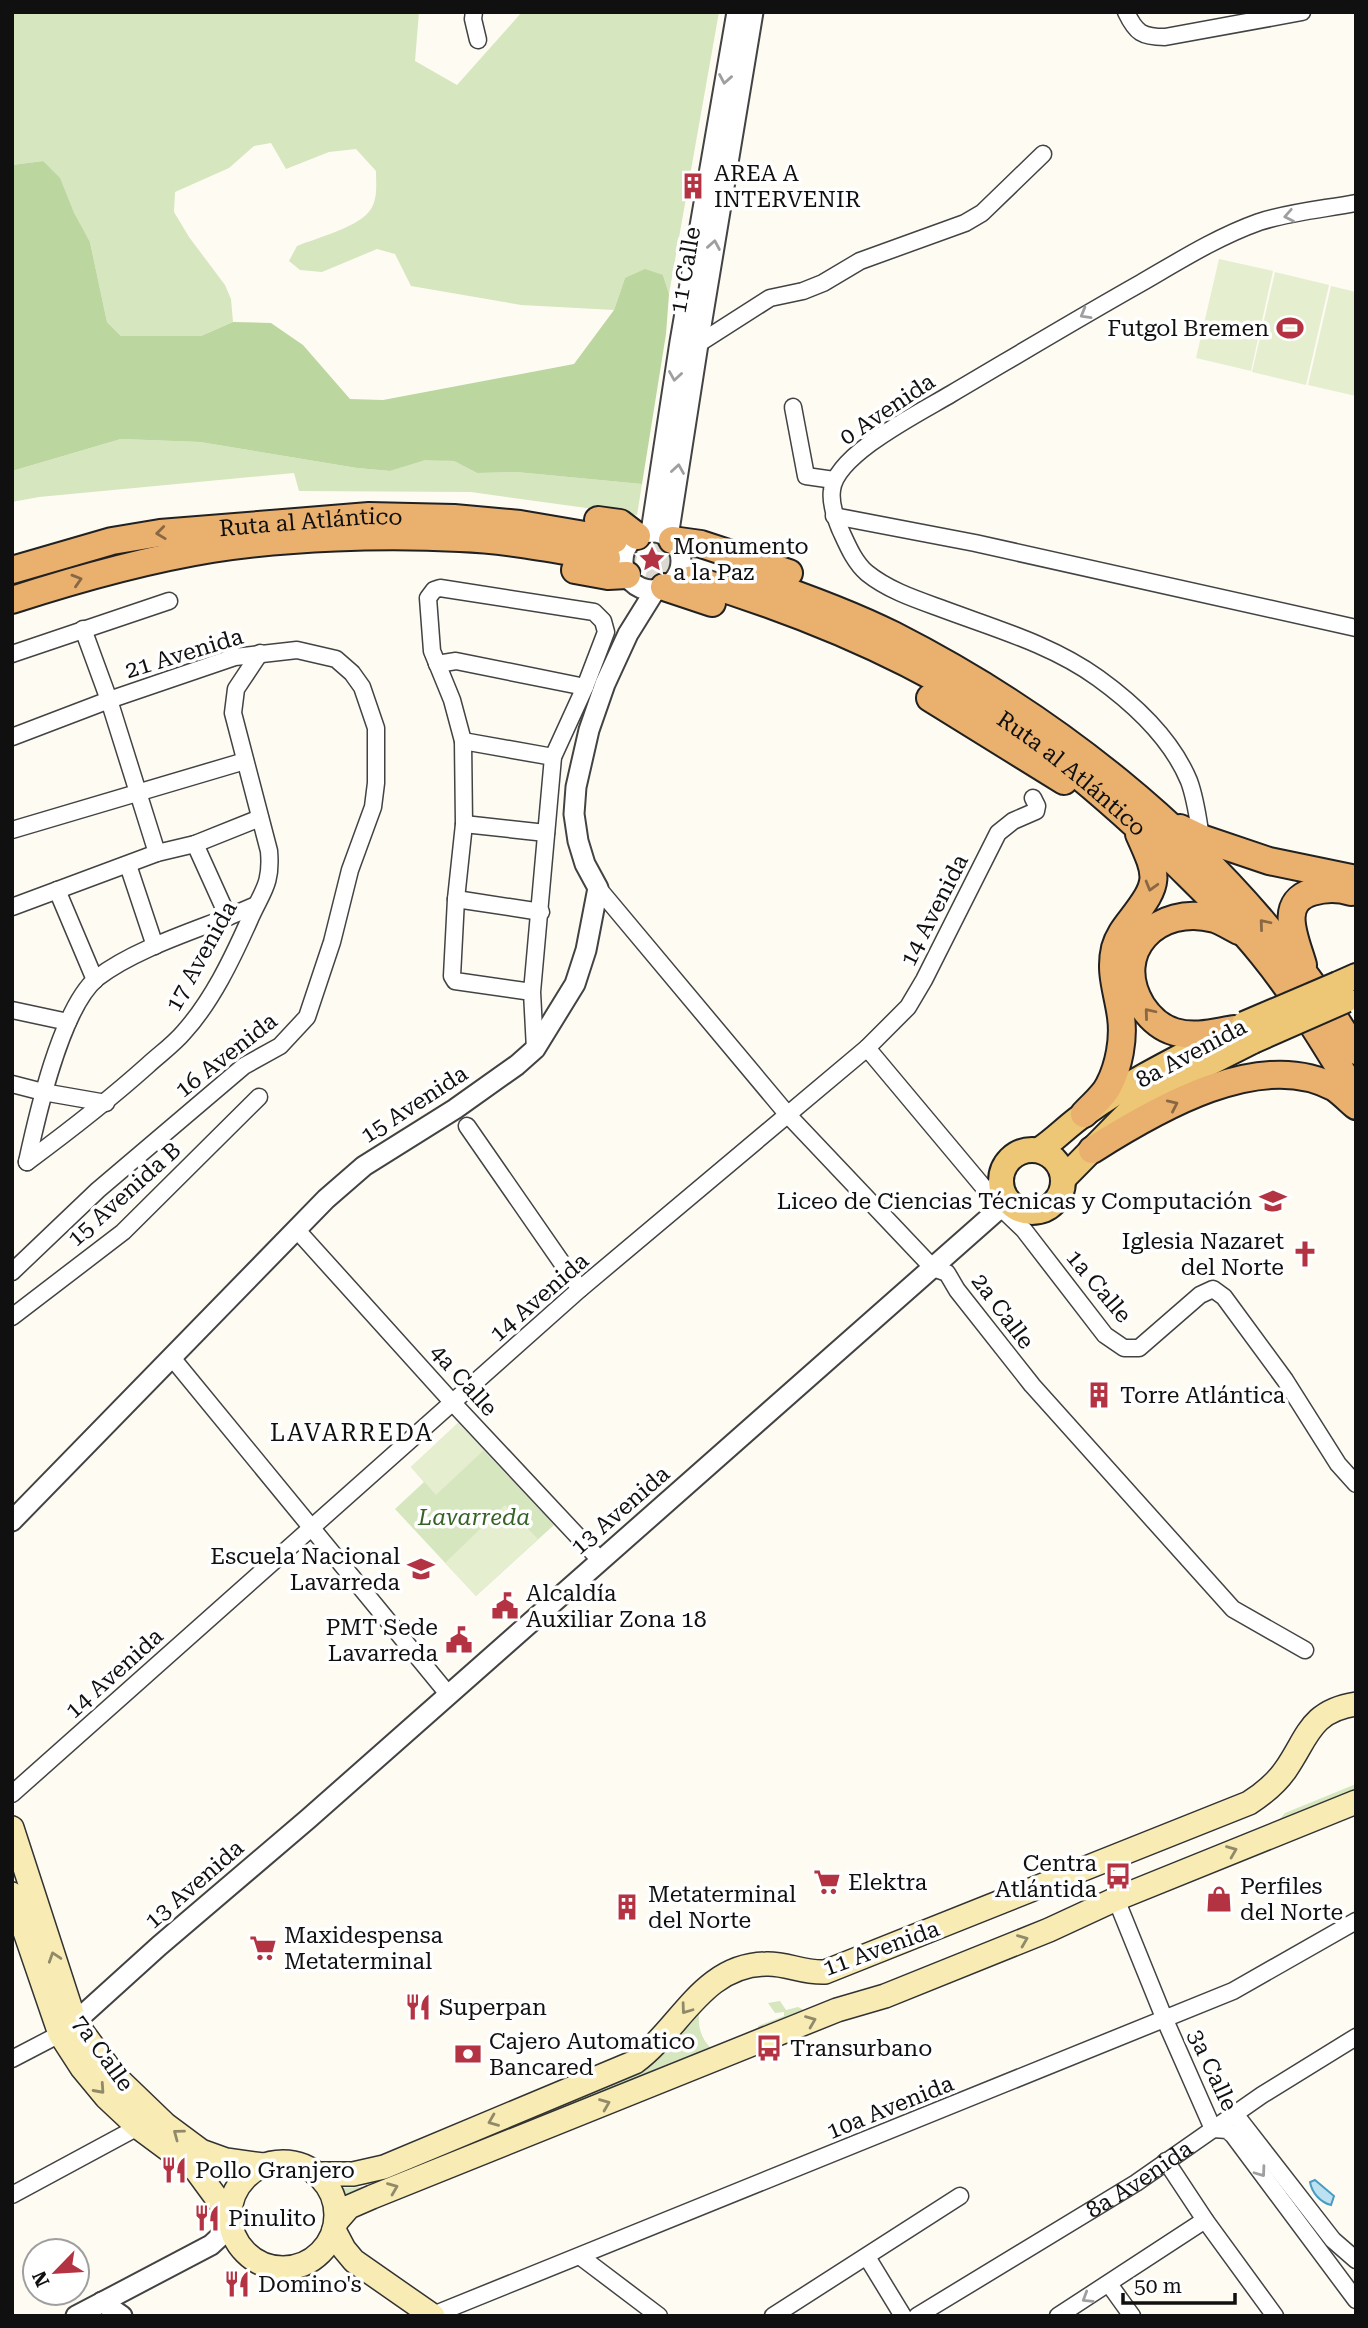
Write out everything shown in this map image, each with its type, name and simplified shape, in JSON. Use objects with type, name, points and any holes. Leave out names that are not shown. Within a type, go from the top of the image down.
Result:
[{"type":"highway","name":"Ruta al Atlántico","points":[[12,569],[112,541],[229,526],[259,510],[295,504],[379,500],[529,509],[620,523],[639,550],[608,576],[505,558],[356,554],[236,557],[212,549],[87,577],[12,600]]},
{"type":"highway","points":[[639,550],[701,544],[813,582],[899,620],[1000,676],[1035,701],[1070,729],[1106,769]]},
{"type":"highway","name":"Ruta al Atlántico","points":[[1356,1051],[1307,977],[1223,878],[1132,811],[988,710],[916,669],[861,641],[693,570],[797,595],[892,635],[978,681],[1106,769],[1132,811],[1244,933],[1285,984],[1356,1094]]},
{"type":"highway","points":[[660,588],[794,632],[892,676],[954,711],[1056,778],[1132,811],[1269,862],[1356,879]]},
{"type":"highway","points":[[1084,1114],[1108,1087],[1120,1054],[1121,1019],[1111,972],[1115,948],[1120,934],[1147,900],[1154,885],[1154,870],[1132,811]]},
{"type":"highway","points":[[1307,977],[1292,927],[1294,904],[1300,896],[1318,890],[1344,890],[1356,894]]},
{"type":"highway","points":[[1244,933],[1215,919],[1193,916],[1164,921],[1139,942],[1131,965],[1136,995],[1147,1013],[1161,1026],[1175,1032],[1196,1035],[1244,1031]]},
{"type":"highway","points":[[1092,1150],[1128,1127],[1181,1101],[1251,1078],[1281,1074],[1305,1078],[1335,1088],[1356,1106]]},
{"type":"main road","name":"8a Avenida","points":[[1039,1150],[1084,1114],[1160,1068],[1349,989]]},
{"type":"main road","name":"8a Avenida","points":[[1063,1179],[1107,1131],[1134,1107],[1244,1031]]},
{"type":"main road","points":[[1039,1150],[1056,1161],[1061,1169],[1063,1179],[1058,1198],[1044,1210],[1025,1212],[1004,1205],[1000,1184],[1005,1164],[1019,1152],[1039,1150]]},
{"type":"main road","name":"11 Avenida","points":[[316,2174],[353,2174],[384,2167],[635,2062],[666,2035],[698,1994],[726,1974],[766,1964],[809,1973],[825,1972],[1249,1803],[1278,1780],[1314,1724],[1328,1713],[1356,1704]]},
{"type":"main road","points":[[1287,1769],[1327,1732],[1343,1723],[1356,1720]]},
{"type":"main road","name":"11 Avenida","points":[[335,2226],[349,2207],[372,2197],[837,2010],[885,1996],[1356,1802]]},
{"type":"main road","name":"7a Calle","points":[[12,1828],[68,2028],[166,2125],[201,2151],[226,2160],[263,2165]]},
{"type":"main road","name":"7a Calle","points":[[14,1904],[93,2082],[138,2127],[196,2170],[232,2227]]},
{"type":"main road","points":[[287,2162],[302,2165],[316,2174],[328,2188],[335,2204],[335,2226],[329,2243],[320,2254],[297,2267],[271,2268],[247,2256],[232,2227],[231,2199],[238,2185],[249,2173],[263,2165],[287,2162]]},
{"type":"main road","points":[[335,2226],[344,2249],[354,2261]]},
{"type":"main road","points":[[320,2254],[338,2255],[354,2261],[433,2316]]},
{"type":"street","points":[[474,12],[478,40]]},
{"type":"street","name":"11 Calle","points":[[689,343],[737,12]]},
{"type":"street","name":"11 Calle","points":[[639,550],[689,343],[753,12]]},
{"type":"street","points":[[1126,12],[1132,25],[1146,37],[1165,37],[1302,12]]},
{"type":"street","points":[[689,343],[770,299],[813,287],[860,261],[965,223],[982,213],[1043,154]]},
{"type":"street","name":"0 Avenida","points":[[1201,838],[1196,802],[1184,771],[1156,730],[1133,705],[1097,677],[1067,659],[1031,642],[910,597],[868,573],[856,561],[834,516],[831,491],[834,480],[845,465],[895,427],[1022,350],[1218,239],[1263,221],[1356,202]]},
{"type":"street","points":[[793,407],[806,476],[834,480]]},
{"type":"street","points":[[834,516],[975,542],[1356,628]]},
{"type":"street","points":[[639,550],[648,589],[660,588]]},
{"type":"street","points":[[535,1049],[532,992],[554,757],[593,683],[660,588],[677,574],[680,566],[681,556],[639,550]]},
{"type":"street","points":[[628,634],[639,550]]},
{"type":"street","points":[[532,992],[453,979],[456,899],[464,824],[463,741],[452,700],[432,651],[428,598],[434,590],[446,587],[594,612],[603,621],[606,632],[593,683],[589,730],[576,786],[574,814],[585,864],[598,888]]},
{"type":"street","points":[[12,654],[169,601]]},
{"type":"street","points":[[83,629],[140,794],[156,853]]},
{"type":"street","name":"21 Avenida","points":[[12,737],[235,657],[297,650],[336,659],[352,673],[362,687],[376,728]]},
{"type":"street","points":[[12,907],[156,853],[195,844],[260,818],[233,713],[236,689],[260,653]]},
{"type":"street","points":[[437,664],[456,662],[593,683]]},
{"type":"street","name":"16 Avenida","points":[[12,1272],[98,1190],[244,1066],[281,1046],[307,1017],[332,942],[350,870],[373,807],[376,728]]},
{"type":"street","points":[[463,741],[554,757]]},
{"type":"street","points":[[12,830],[245,761]]},
{"type":"street","name":"14 Avenida","points":[[12,1794],[580,1289],[867,1048],[908,1007],[924,981],[998,833],[1013,821],[1036,811],[1033,798]]},
{"type":"street","name":"17 Avenida","points":[[20,1159],[106,1103],[184,1032],[208,998],[237,949],[268,883],[269,851],[260,818]]},
{"type":"street","points":[[464,824],[546,833]]},
{"type":"street","points":[[195,844],[228,917]]},
{"type":"street","points":[[128,864],[155,946]]},
{"type":"street","name":"15 Avenida","points":[[12,1521],[173,1359],[296,1229],[365,1166],[455,1109],[535,1049],[575,984],[586,950],[598,888]]},
{"type":"street","name":"2a Calle","points":[[598,888],[788,1115],[933,1268],[947,1273],[957,1290],[1032,1385],[1233,1609],[1305,1650]]},
{"type":"street","points":[[57,890],[95,980]]},
{"type":"street","points":[[456,899],[541,912]]},
{"type":"street","points":[[20,1159],[68,1022],[95,980],[155,946],[256,905]]},
{"type":"street","points":[[12,1010],[68,1022]]},
{"type":"street","name":"1a Calle","points":[[867,1048],[1004,1205],[1105,1335],[1124,1348],[1139,1348],[1200,1295],[1213,1289],[1224,1297],[1285,1380],[1338,1464],[1356,1484]]},
{"type":"street","points":[[12,1084],[106,1103]]},
{"type":"street","name":"15 Avenida B","points":[[12,1317],[123,1232],[259,1097]]},
{"type":"street","points":[[467,1126],[580,1289]]},
{"type":"street","name":"13 Avenida","points":[[12,2059],[68,2028],[159,1945],[308,1819],[1004,1205]]},
{"type":"street","name":"4a Calle","points":[[296,1229],[600,1560]]},
{"type":"street","points":[[173,1359],[448,1694]]},
{"type":"street","name":"3a Calle","points":[[1116,1899],[1213,2129],[1227,2130],[1233,2135],[1356,2300]]},
{"type":"street","name":"10a Avenida","points":[[433,2316],[1233,1991],[1356,1921]]},
{"type":"street","name":"8a Avenida","points":[[917,2316],[1136,2183],[1235,2113],[1356,2037]]},
{"type":"street","name":"3a Calle","points":[[1235,2113],[1333,2240],[1356,2260]]},
{"type":"street","points":[[12,2195],[138,2127]]},
{"type":"street","points":[[1166,2161],[1275,2316]]},
{"type":"street","points":[[774,2316],[960,2196]]},
{"type":"street","points":[[1058,2316],[1205,2220]]},
{"type":"street","points":[[76,2316],[212,2245],[232,2227]]},
{"type":"street","points":[[581,2257],[659,2316]]},
{"type":"street","points":[[867,2257],[903,2316]]},
{"type":"street","points":[[1110,2284],[1132,2316]]},
{"type":"street","points":[[102,2302],[122,2316]]},
{"type":"green space","points":[[12,12],[419,12],[415,61],[457,85],[522,12],[719,12],[669,294],[663,275],[625,278],[614,310],[521,305],[411,286],[395,254],[377,249],[322,272],[300,270],[289,261],[297,246],[348,227],[371,209],[376,195],[376,171],[356,149],[329,152],[286,169],[271,143],[254,146],[229,168],[175,192],[174,212],[225,285],[231,299],[233,322],[201,336],[121,336],[107,322],[90,242],[43,161],[12,165]]},
{"type":"green space","points":[[43,161],[60,178],[74,213],[90,242],[107,322],[121,336],[201,336],[233,322],[271,323],[303,345],[350,399],[383,400],[574,364],[614,310],[625,278],[645,269],[663,275],[669,294],[666,334],[642,484],[516,472],[477,473],[454,461],[425,460],[390,471],[200,442],[121,439],[12,471],[12,165]]},
{"type":"green space","points":[[1219,259],[1273,271],[1251,371],[1196,358]]},
{"type":"green space","name":"Futgol Bremen","points":[[1275,272],[1329,285],[1306,385],[1252,372]]},
{"type":"green space","points":[[1331,286],[1356,292],[1356,396],[1308,385]]},
{"type":"green space","points":[[121,439],[200,442],[390,471],[425,459],[454,461],[477,473],[516,472],[642,484],[637,515],[471,492],[299,491],[294,473],[39,497],[12,502],[12,471]]},
{"type":"green space","name":"Lavarreda","points":[[458,1423],[554,1525],[476,1596],[395,1509],[424,1482],[411,1467]]},
{"type":"green space","points":[[458,1423],[484,1450],[436,1495],[411,1467]]},
{"type":"green space","points":[[505,1505],[538,1539],[476,1596],[445,1563]]},
{"type":"green space","points":[[1356,1784],[1356,1793],[1273,1827],[1285,1813]]},
{"type":"green space","points":[[780,2001],[786,2010],[798,2007],[810,2013],[758,2030],[758,2026],[784,2016],[784,2012],[775,2013],[768,2003]]},
{"type":"green space","points":[[700,2005],[700,2030],[713,2050],[345,2202],[339,2188],[363,2187],[433,2161],[559,2104],[639,2073],[679,2035]]},
{"type":"water","points":[[1315,2180],[1334,2196],[1331,2205],[1323,2202],[1315,2193],[1310,2182]]},
{"type":"tunnel","points":[[614,540],[695,562]]},
{"type":"tunnel","points":[[610,558],[692,579]]},
{"type":"place","name":"AREA A INTERVENIR","points":[[693,186]]},
{"type":"place","name":"Futgol Bremen","points":[[1290,328]]},
{"type":"place","name":"Monumento a la Paz","points":[[652,559]]},
{"type":"place","name":"Liceo de Ciencias Técnicas y Computación","points":[[1273,1201]]},
{"type":"place","name":"Iglesia Nazaret del Norte","points":[[1305,1254]]},
{"type":"place","name":"Torre Atlántica","points":[[1099,1395]]},
{"type":"place","name":"Escuela Nacional Lavarreda","points":[[421,1569]]},
{"type":"place","name":"Alcaldía Auxiliar Zona 18","points":[[505,1606]]},
{"type":"place","name":"PMT Sede Lavarreda","points":[[459,1640]]},
{"type":"place","name":"Centra Atlántida","points":[[1118,1876]]},
{"type":"place","name":"Elektra","points":[[827,1882]]},
{"type":"place","name":"Perfiles del Norte","points":[[1219,1899]]},
{"type":"place","name":"Metaterminal del Norte","points":[[627,1907]]},
{"type":"place","name":"Maxidespensa Metaterminal","points":[[263,1948]]},
{"type":"place","name":"Superpan","points":[[418,2007]]},
{"type":"place","name":"Transurbano","points":[[769,2048]]},
{"type":"place","name":"Cajero Automatico Bancared","points":[[468,2054]]},
{"type":"place","name":"Pollo Granjero","points":[[174,2170]]},
{"type":"place","name":"Pinulito","points":[[207,2218]]},
{"type":"place","name":"Domino's","points":[[237,2284]]},
{"type":"district","name":"LAVARREDA","points":[[352,1433]]}]
